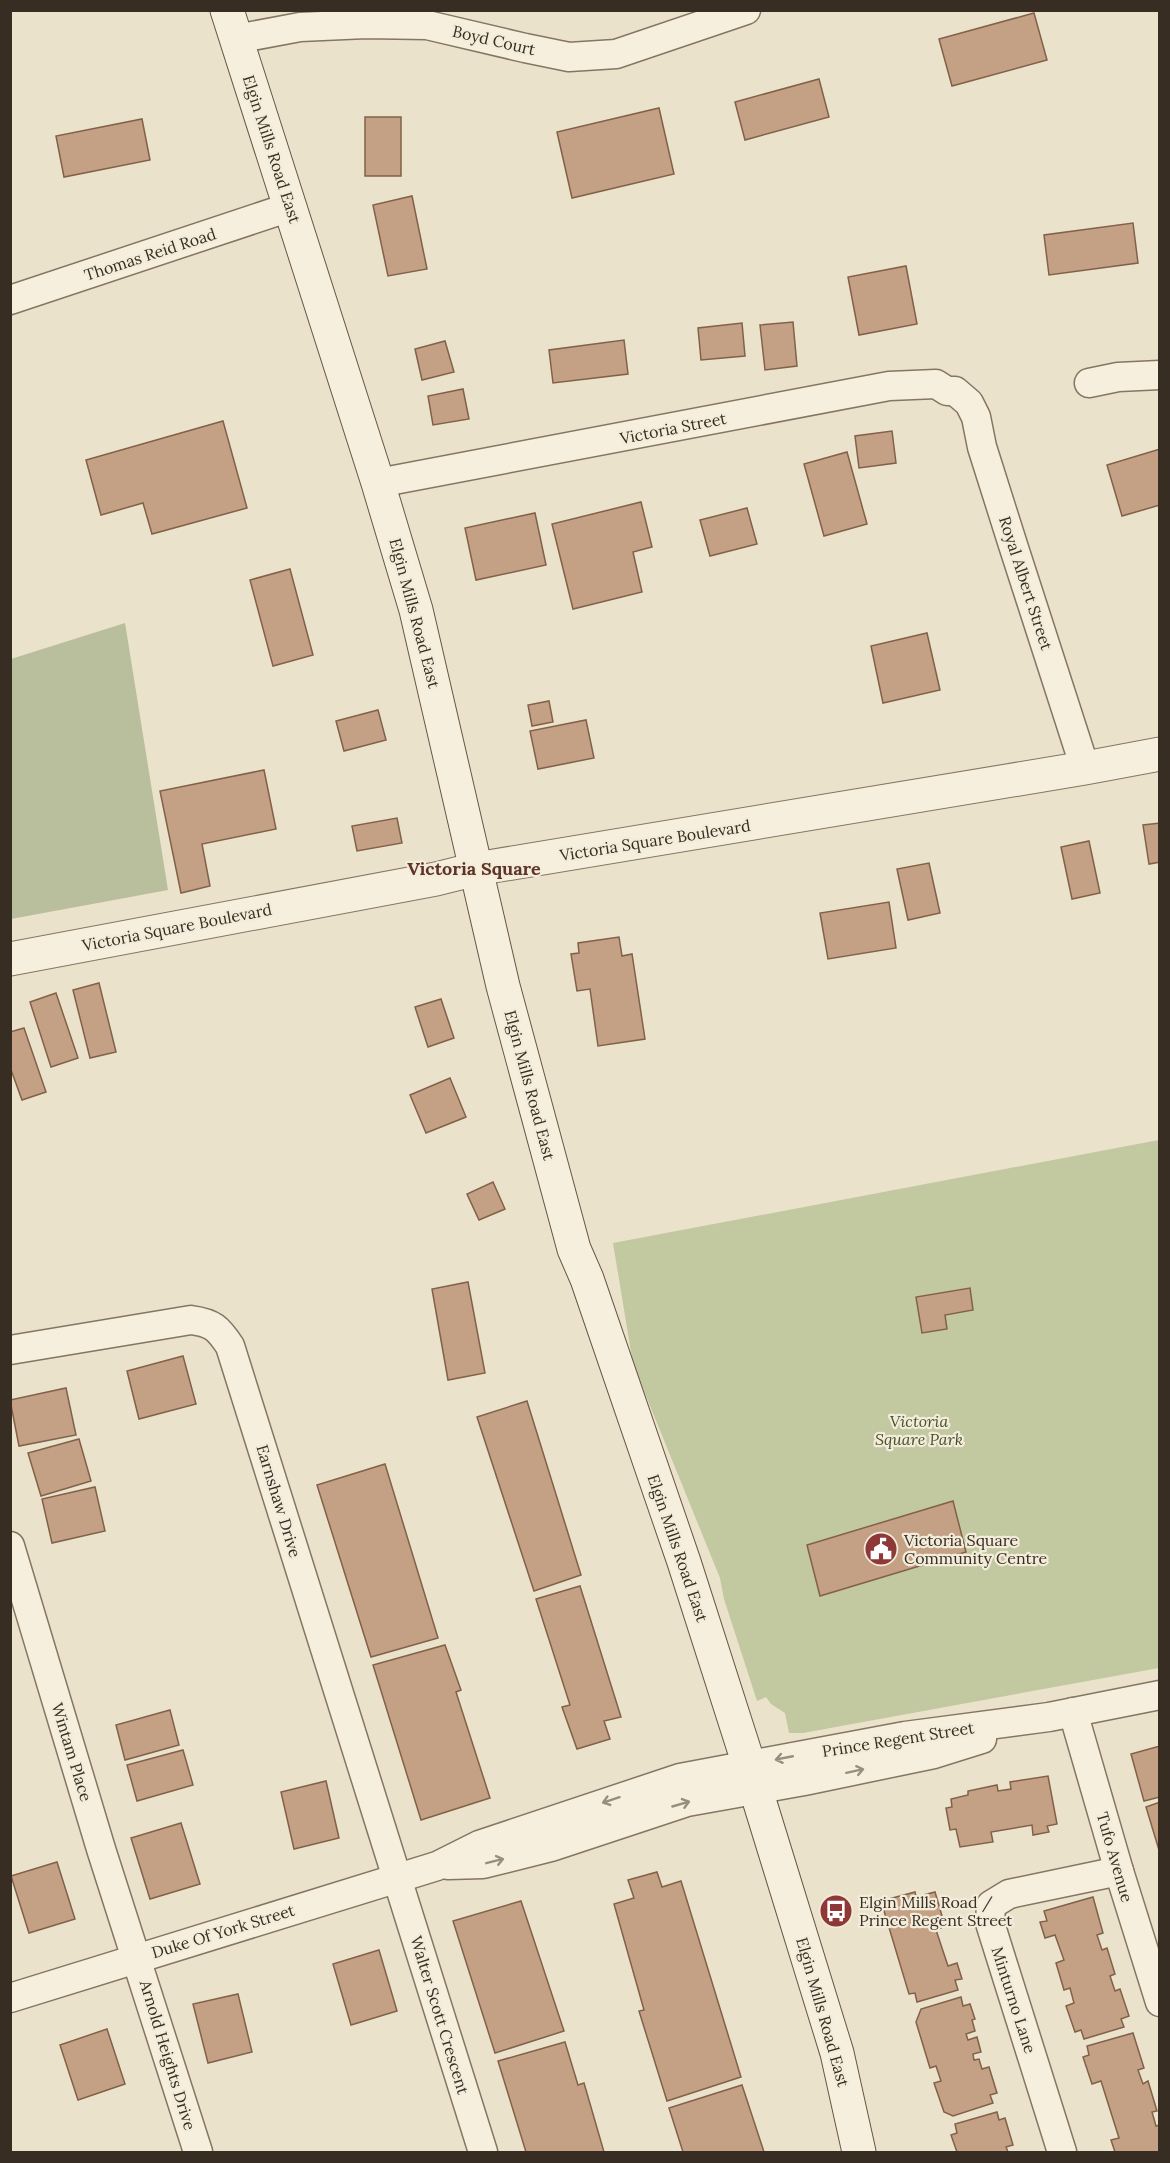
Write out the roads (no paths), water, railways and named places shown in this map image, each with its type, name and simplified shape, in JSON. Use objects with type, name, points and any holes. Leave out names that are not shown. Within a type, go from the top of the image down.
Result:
[{"type":"main road","name":"Elgin Mills Road East","points":[[232,25],[378,483],[427,651],[503,986],[574,1249],[587,1279],[684,1562],[752,1777],[837,2054],[859,2152]]},
{"type":"main road","name":"Victoria Square Boulevard","points":[[10,959],[436,879],[476,869],[1160,754]]},
{"type":"street","name":"Boyd Court","points":[[232,25],[300,27],[366,24],[427,25],[568,57],[616,54],[746,10]]},
{"type":"street","name":"Thomas Reid Road","points":[[10,300],[290,207]]},
{"type":"street","points":[[1089,383],[1118,376],[1160,375]]},
{"type":"street","name":"Victoria Street","points":[[378,483],[889,386],[936,384],[965,399]]},
{"type":"street","name":"Royal Albert Street","points":[[965,399],[969,402],[976,417],[982,447],[1085,768]]},
{"type":"street","name":"Earnshaw Drive","points":[[10,1350],[191,1320],[206,1322],[219,1329],[234,1357],[396,1878]]},
{"type":"street","name":"Wintam Place","points":[[10,1546],[101,1849],[137,1958]]},
{"type":"street","name":"Prince Regent Street","points":[[752,1777],[934,1754],[1061,1714],[1160,1695]]},
{"type":"street","name":"Tufo Avenue","points":[[1061,1714],[1119,1871],[1160,2002]]},
{"type":"street","name":"Duke Of York Street","points":[[10,1998],[436,1866],[483,1864],[551,1847],[687,1802],[752,1777]]},
{"type":"street","name":"Minturno Lane","points":[[1062,2152],[990,1923],[991,1905],[1009,1894],[1119,1871]]},
{"type":"street","name":"Walter Scott Crescent","points":[[396,1878],[483,2152]]},
{"type":"street","name":"Arnold Heights Drive","points":[[137,1958],[198,2152]]},
{"type":"place","name":"Victoria Square Community Centre","points":[[881,1549]]},
{"type":"place","name":"Elgin Mills Road / Prince Regent Street","points":[[836,1911]]},
{"type":"district","name":"Victoria Square","points":[[474,868]]},
{"type":"park label","name":"Victoria Square Park","points":[[919,1430]]}]
